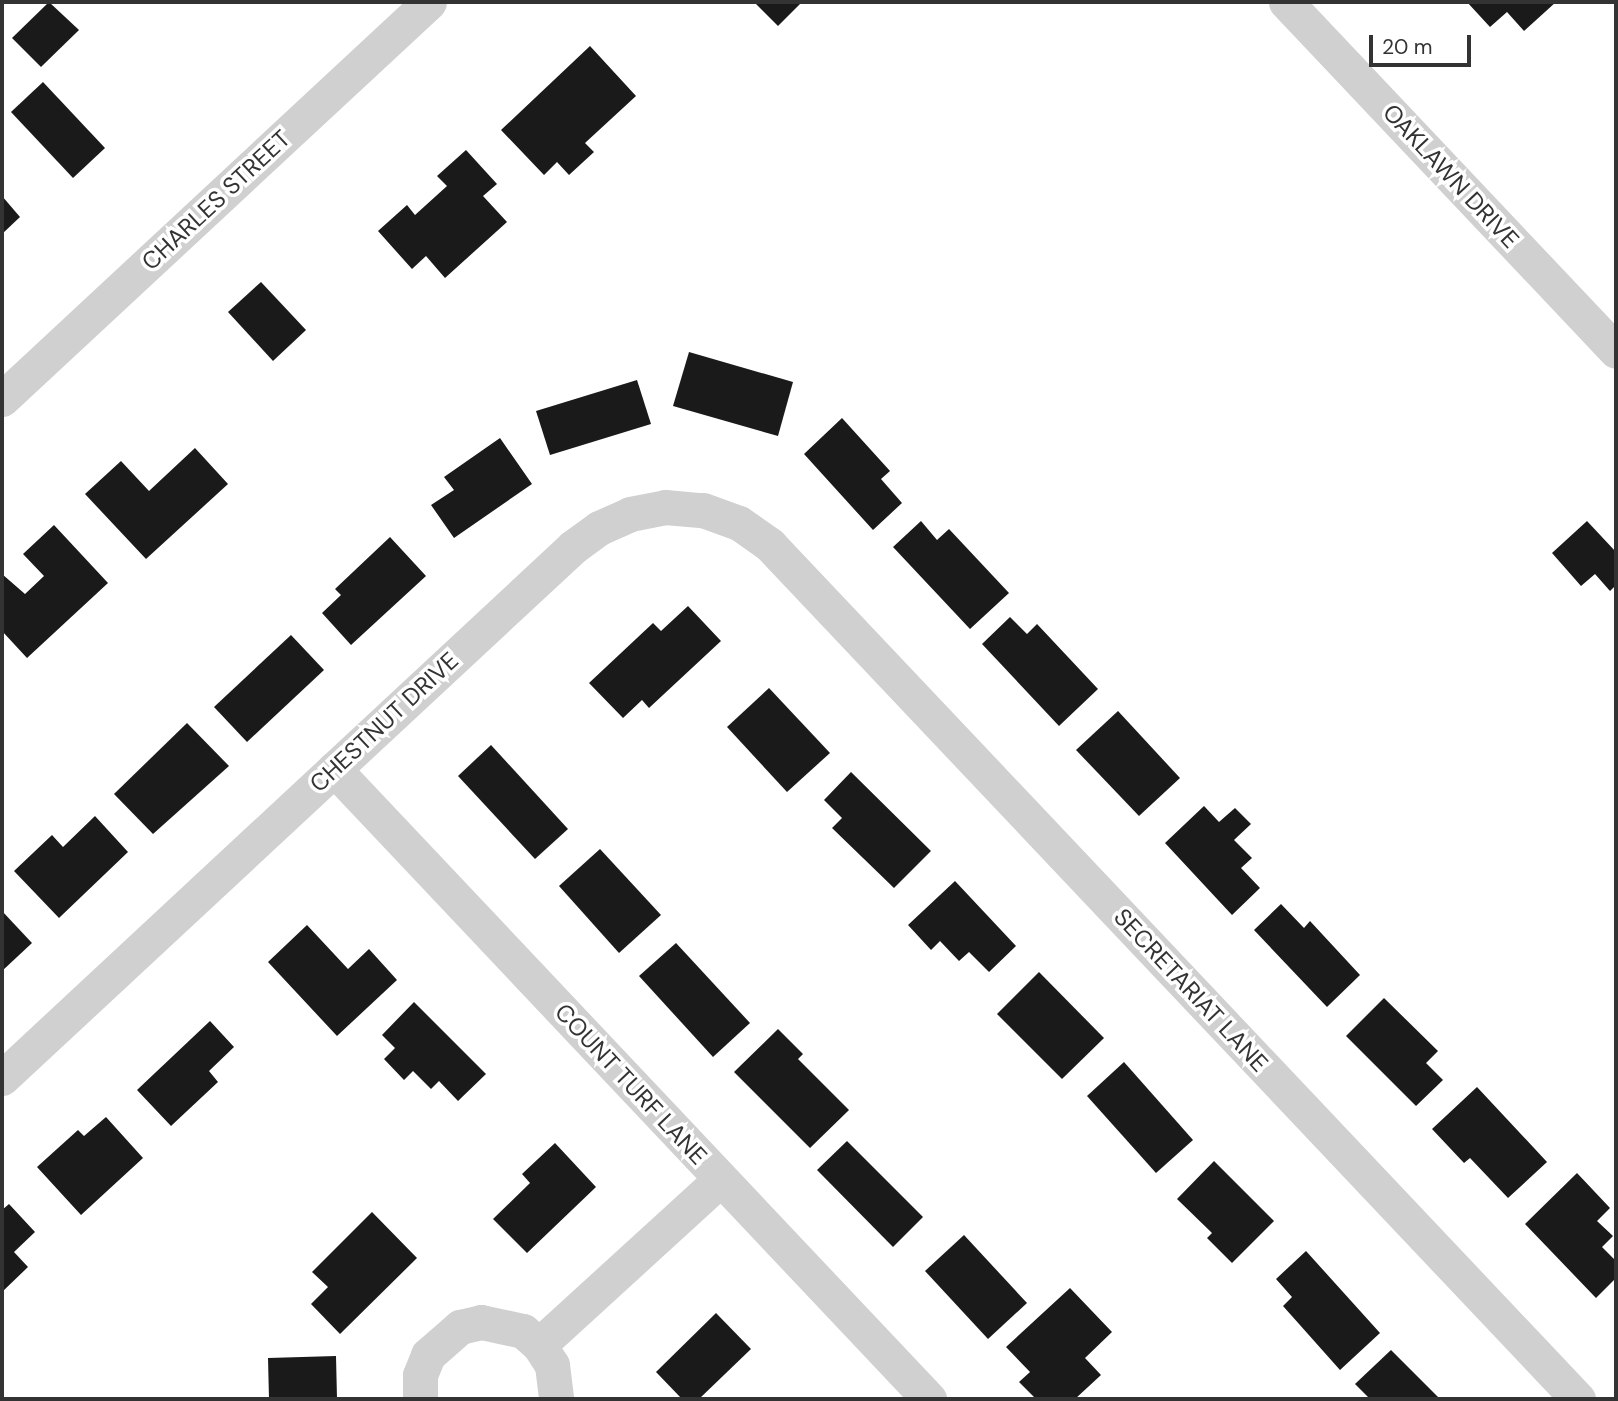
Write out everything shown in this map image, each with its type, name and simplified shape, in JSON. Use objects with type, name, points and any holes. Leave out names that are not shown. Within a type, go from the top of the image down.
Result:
[{"type":"street","name":"CHARLES STREET","points":[[2,399],[429,2]]},
{"type":"street","name":"OAKLAWN DRIVE","points":[[1286,2],[1616,351]]},
{"type":"street","name":"CHESTNUT DRIVE","points":[[2,1078],[573,547],[598,528],[630,514],[665,508],[703,510],[739,523],[770,544],[804,580]]},
{"type":"street","name":"SECRETARIAT LANE","points":[[804,580],[1578,1399]]},
{"type":"street","name":"COUNT TURF LANE","points":[[334,769],[929,1399]]},
{"type":"street","points":[[539,1345],[721,1179]]},
{"type":"street","points":[[420,1399],[420,1375],[428,1355],[460,1327],[503,1323],[539,1345],[552,1365],[555,1399]]},
{"type":"building","points":[[49,2],[79,30],[41,67],[12,38]]},
{"type":"building","points":[[754,2],[802,2],[778,26]]},
{"type":"building","points":[[1467,2],[1556,2],[1524,31],[1507,12],[1490,27]]},
{"type":"building","points":[[590,46],[636,96],[585,143],[594,152],[569,175],[557,162],[544,175],[501,130]]},
{"type":"building","points":[[43,82],[105,148],[73,178],[11,112]]},
{"type":"building","points":[[466,150],[497,184],[483,196],[507,222],[445,278],[426,256],[412,269],[378,231],[407,205],[415,215],[447,186],[437,176]]},
{"type":"building","points":[[2,196],[20,217],[2,234]]},
{"type":"building","points":[[261,282],[306,330],[273,361],[228,312]]},
{"type":"building","points":[[689,352],[793,382],[778,436],[673,406]]},
{"type":"building","points":[[637,380],[651,424],[550,455],[536,411]]},
{"type":"building","points":[[842,418],[890,471],[881,479],[902,503],[873,530],[804,454]]},
{"type":"building","points":[[500,438],[532,484],[454,538],[431,505],[454,490],[444,477]]},
{"type":"building","points":[[195,448],[228,484],[146,559],[85,494],[121,461],[149,491]]},
{"type":"building","points":[[921,521],[937,540],[949,529],[1009,593],[970,629],[893,547]]},
{"type":"building","points":[[1587,521],[1616,552],[1616,585],[1610,591],[1595,574],[1581,586],[1552,553]]},
{"type":"building","points":[[54,525],[108,583],[27,658],[2,631],[2,574],[25,594],[44,576],[23,554]]},
{"type":"building","points":[[390,537],[426,576],[351,645],[322,613],[341,595],[335,589]]},
{"type":"building","points":[[688,606],[721,641],[649,708],[642,700],[623,718],[589,683],[653,623],[661,631]]},
{"type":"building","points":[[1010,617],[1027,634],[1037,624],[1098,689],[1059,726],[982,644]]},
{"type":"building","points":[[291,635],[324,670],[247,742],[214,707]]},
{"type":"building","points":[[769,688],[830,753],[787,792],[727,727]]},
{"type":"building","points":[[1118,711],[1180,778],[1139,816],[1076,750]]},
{"type":"building","points":[[187,723],[229,766],[153,834],[114,794]]},
{"type":"building","points":[[491,745],[568,829],[535,859],[458,776]]},
{"type":"building","points":[[851,772],[931,851],[894,888],[832,828],[842,818],[824,800]]},
{"type":"building","points":[[1204,806],[1219,822],[1235,808],[1251,824],[1234,840],[1252,858],[1241,868],[1260,888],[1232,915],[1165,843]]},
{"type":"building","points":[[95,816],[128,852],[59,918],[14,871],[52,835],[63,847]]},
{"type":"building","points":[[600,849],[661,915],[619,953],[559,886]]},
{"type":"building","points":[[955,881],[1016,946],[989,972],[969,952],[959,961],[940,941],[931,950],[908,925]]},
{"type":"building","points":[[1281,904],[1304,928],[1310,921],[1360,975],[1327,1007],[1254,930]]},
{"type":"building","points":[[2,911],[32,943],[2,971]]},
{"type":"building","points":[[307,925],[348,969],[369,949],[397,980],[337,1036],[268,962]]},
{"type":"building","points":[[676,943],[750,1023],[713,1057],[639,976]]},
{"type":"building","points":[[1039,972],[1104,1038],[1062,1079],[997,1014]]},
{"type":"building","points":[[1384,998],[1438,1051],[1426,1063],[1443,1080],[1416,1106],[1346,1036]]},
{"type":"building","points":[[414,1002],[486,1074],[458,1101],[439,1081],[431,1089],[413,1071],[404,1080],[384,1059],[395,1048],[382,1035]]},
{"type":"building","points":[[210,1021],[234,1047],[209,1071],[218,1082],[171,1126],[137,1090]]},
{"type":"building","points":[[778,1029],[803,1054],[798,1059],[849,1110],[810,1148],[734,1072]]},
{"type":"building","points":[[1124,1062],[1193,1140],[1156,1173],[1087,1096]]},
{"type":"building","points":[[1477,1087],[1547,1162],[1508,1198],[1470,1158],[1464,1163],[1432,1129]]},
{"type":"building","points":[[106,1117],[143,1158],[81,1215],[37,1167],[78,1130],[84,1136]]},
{"type":"building","points":[[847,1141],[923,1217],[893,1247],[817,1170]]},
{"type":"building","points":[[555,1143],[596,1187],[527,1253],[493,1219],[530,1183],[522,1174]]},
{"type":"building","points":[[1214,1161],[1274,1221],[1232,1263],[1207,1238],[1212,1233],[1177,1199]]},
{"type":"building","points":[[1577,1173],[1610,1208],[1597,1221],[1613,1236],[1602,1247],[1616,1261],[1616,1278],[1596,1298],[1525,1224]]},
{"type":"building","points":[[9,1204],[35,1232],[14,1252],[28,1267],[2,1292],[2,1210]]},
{"type":"building","points":[[372,1212],[417,1258],[340,1334],[311,1304],[328,1287],[312,1272]]},
{"type":"building","points":[[964,1235],[1027,1303],[988,1339],[925,1271]]},
{"type":"building","points":[[1306,1251],[1380,1333],[1340,1370],[1283,1306],[1292,1297],[1276,1279]]},
{"type":"building","points":[[1070,1288],[1112,1332],[1085,1358],[1101,1375],[1075,1399],[1036,1399],[1019,1382],[1030,1372],[1006,1347]]},
{"type":"building","points":[[716,1313],[751,1349],[699,1399],[682,1399],[656,1372]]},
{"type":"building","points":[[1391,1350],[1440,1399],[1370,1399],[1355,1384]]},
{"type":"building","points":[[336,1356],[337,1399],[269,1399],[268,1358]]}]
